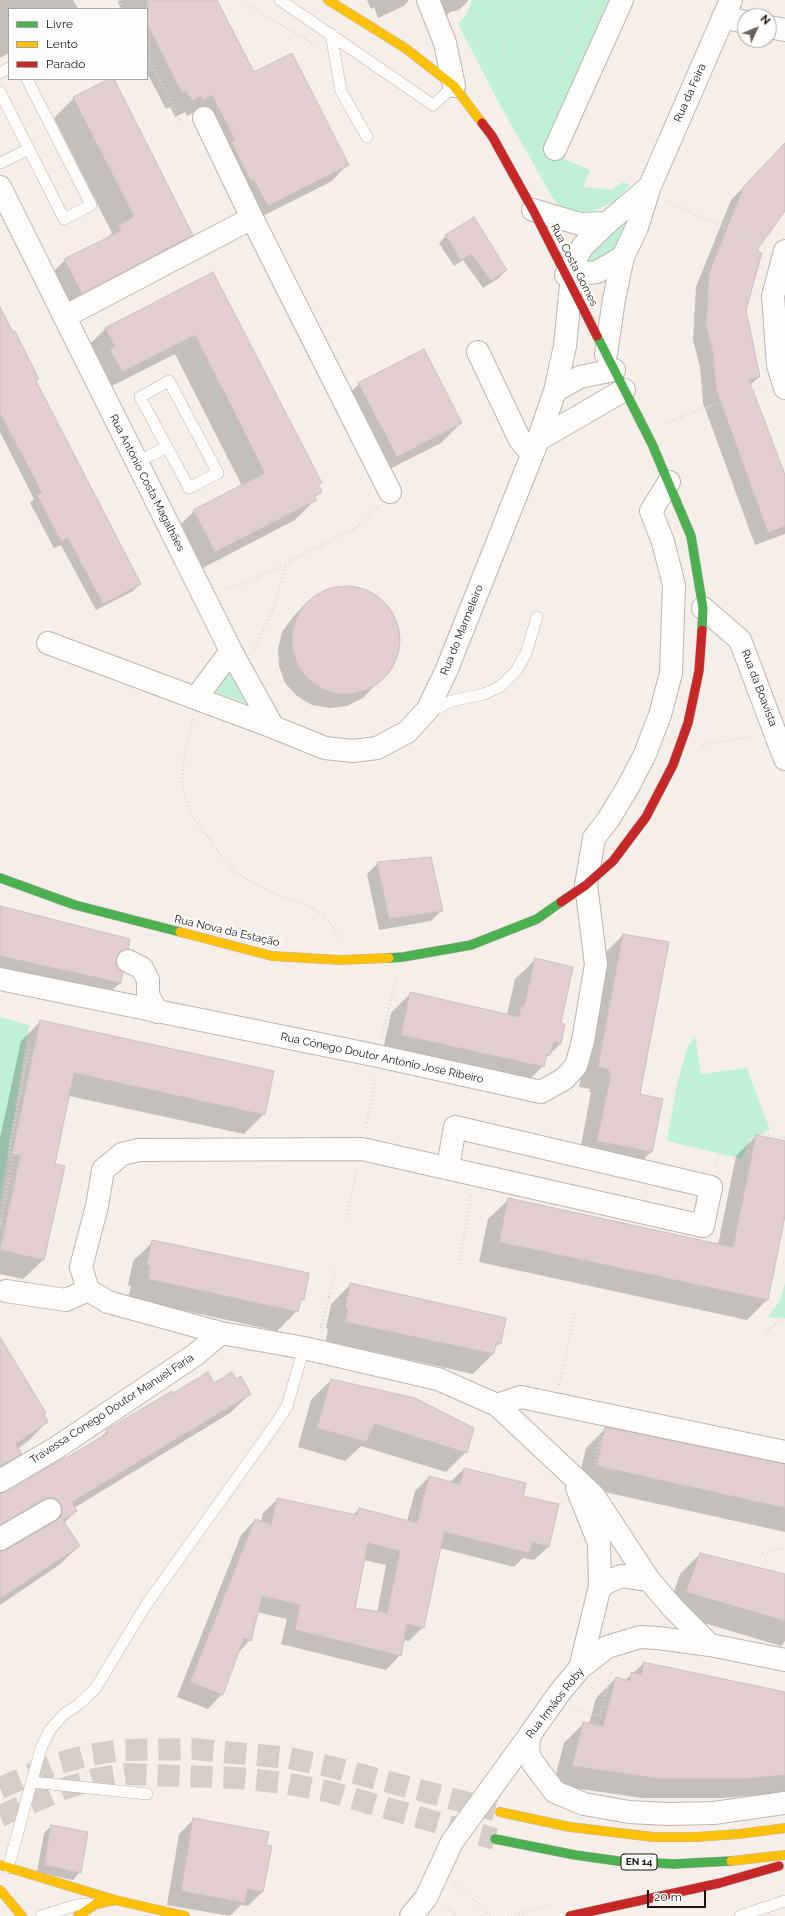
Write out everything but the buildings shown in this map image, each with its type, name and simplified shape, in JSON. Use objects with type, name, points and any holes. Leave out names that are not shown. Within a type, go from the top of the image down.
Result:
[{"type":"main road","name":"Rua Costa Gomes","points":[[328,0],[405,48],[454,86],[492,136],[533,210],[652,444],[669,482],[690,536],[703,608]]},
{"type":"main road","name":"Rua Nova da Estação","points":[[0,878],[75,905],[272,956],[340,960],[403,957],[471,945],[538,919],[586,886],[613,861],[646,817],[673,765],[688,723],[699,671],[703,608]]},
{"type":"main road","points":[[500,1812],[570,1827],[653,1837],[696,1837],[739,1834],[785,1828]]},
{"type":"main road","name":"EN 14","points":[[495,1839],[575,1855],[618,1861],[674,1864],[740,1861],[785,1854]]},
{"type":"main road","points":[[570,1916],[720,1883],[785,1864]]},
{"type":"main road","points":[[4,1867],[115,1900],[186,1916]]},
{"type":"main road","points":[[0,1890],[22,1916]]},
{"type":"main road","points":[[78,1916],[96,1904],[115,1900]]},
{"type":"street","points":[[428,0],[445,43],[454,86]]},
{"type":"street","points":[[555,149],[622,0]]},
{"type":"street","points":[[727,9],[737,16]]},
{"type":"street","name":"Rua da Feira","points":[[610,362],[614,299],[623,257],[655,192],[727,9]]},
{"type":"street","points":[[204,118],[252,218],[390,492]]},
{"type":"street","name":"Rua António Costa Magalhães","points":[[0,187],[231,651],[273,727]]},
{"type":"street","name":"Rua da Feira","points":[[568,280],[583,246],[607,223],[655,192]]},
{"type":"street","points":[[533,210],[580,224],[607,223]]},
{"type":"street","points":[[64,317],[252,218]]},
{"type":"street","points":[[777,386],[778,365],[773,296],[785,251]]},
{"type":"street","points":[[568,280],[597,272],[623,257]]},
{"type":"street","name":"Rua do Marmeleiro","points":[[273,727],[325,748],[353,751],[377,748],[407,732],[428,709],[447,669],[535,447],[555,391],[565,346],[568,280]]},
{"type":"street","points":[[478,352],[520,440],[535,447],[624,390]]},
{"type":"street","points":[[555,391],[610,362]]},
{"type":"street","name":"Rua Cónego Doutor António José Ribeiro","points":[[0,979],[378,1056],[541,1092],[564,1079],[576,1066],[583,1041],[596,964],[586,886],[594,838],[612,813],[645,754],[660,715],[671,673],[674,585],[663,542],[652,511],[669,482]]},
{"type":"street","name":"Rua da Boavista","points":[[703,608],[740,640],[785,759]]},
{"type":"street","points":[[48,643],[273,727]]},
{"type":"street","points":[[196,698],[231,651]]},
{"type":"street","points":[[128,961],[142,968],[148,980],[148,995],[157,1012]]},
{"type":"street","points":[[448,1167],[455,1127],[711,1188],[703,1226],[475,1173],[362,1149],[140,1150],[122,1154],[103,1170],[97,1206],[81,1267],[88,1290],[108,1302],[221,1333],[312,1342],[438,1379],[497,1405],[583,1476],[594,1496],[649,1580],[673,1608],[710,1645]]},
{"type":"street","points":[[6,1291],[66,1300],[88,1290]]},
{"type":"street","name":"Travessa Conego Doutor Manuel Faria","points":[[0,1481],[56,1448],[195,1355],[221,1333]]},
{"type":"street","points":[[497,1405],[521,1397],[785,1452]]},
{"type":"street","points":[[580,1668],[600,1586],[598,1543],[583,1476]]},
{"type":"street","points":[[0,1539],[50,1510]]},
{"type":"street","points":[[600,1586],[621,1576],[649,1580]]},
{"type":"street","name":"Rua Irmãos Roby","points":[[411,1916],[426,1898],[452,1842],[560,1692],[580,1668],[607,1647],[640,1638],[658,1638],[710,1645],[785,1660]]},
{"type":"street","points":[[529,1736],[528,1753],[533,1764],[555,1792],[584,1804],[629,1812],[668,1814],[714,1813],[785,1802]]},
{"type":"lane","points":[[280,0],[433,105],[454,86]]},
{"type":"lane","points":[[330,34],[342,91],[367,137]]},
{"type":"lane","points":[[0,92],[64,219],[91,206],[28,80]]},
{"type":"lane","points":[[0,163],[29,149]]},
{"type":"lane","points":[[169,381],[218,473],[188,488],[167,447],[140,397],[169,381]]},
{"type":"lane","points":[[137,462],[167,447]]},
{"type":"lane","points":[[421,716],[451,701],[484,694],[501,686],[516,671],[526,653],[537,616]]},
{"type":"lane","points":[[4,1867],[32,1782],[41,1748],[50,1730],[63,1715],[78,1705],[95,1688],[146,1605],[277,1422],[287,1406],[312,1342]]},
{"type":"lane","points":[[32,1782],[147,1794]]},
{"type":"lane","points":[[740,1916],[785,1901]]},
{"type":"lane","points":[[41,1916],[77,1904],[96,1904]]},
{"type":"path","points":[[240,0],[316,46]]},
{"type":"path","points":[[492,0],[506,59],[580,94]]},
{"type":"path","points":[[496,18],[548,0]]},
{"type":"path","points":[[552,81],[592,0]]},
{"type":"path","points":[[148,57],[184,128]]},
{"type":"path","points":[[655,192],[764,246]]},
{"type":"path","points":[[664,424],[777,386]]},
{"type":"path","points":[[226,589],[250,582],[358,526],[390,492]]},
{"type":"path","points":[[254,649],[274,607],[286,564]]},
{"type":"path","points":[[196,698],[193,720],[184,758],[182,783],[189,811],[220,854],[238,874],[275,894],[302,903],[324,915],[334,929],[340,942]]},
{"type":"path","points":[[694,747],[759,735]]},
{"type":"path","points":[[382,1037],[397,973]]},
{"type":"path","points":[[0,1227],[12,1162],[8,1150],[29,1046]]},
{"type":"path","points":[[711,1188],[722,1139],[750,1131],[785,1138]]},
{"type":"path","points":[[459,1264],[475,1173]]},
{"type":"path","points":[[312,1342],[336,1269]]},
{"type":"path","points":[[559,1386],[575,1313]]},
{"type":"path","points":[[766,1333],[774,1325],[785,1318]]},
{"type":"path","points":[[583,1476],[602,1432]]},
{"type":"path","points":[[762,1554],[785,1548]]},
{"type":"path","points":[[566,1708],[600,1716],[613,1665]]},
{"type":"path","points":[[452,1879],[491,1916]]},
{"type":"green space","points":[[471,0],[609,0],[544,150],[590,170],[583,187],[612,190],[623,182],[630,185],[615,201],[594,211],[577,211],[561,207],[552,197],[499,103],[458,24],[465,16]]},
{"type":"green space","points":[[632,209],[624,244],[589,266],[586,261],[586,255]]},
{"type":"green space","points":[[230,671],[248,704],[215,692]]},
{"type":"green space","points":[[0,1017],[29,1025],[0,1202]]},
{"type":"green space","points":[[695,1035],[701,1074],[747,1068],[770,1130],[750,1139],[742,1159],[667,1141],[677,1084],[687,1048]]},
{"type":"green space","points":[[785,1283],[785,1318],[768,1317],[780,1300]]},
{"type":"tunnel","points":[[0,1788],[56,1764],[89,1755],[122,1750],[193,1749],[289,1758],[332,1767],[495,1810]]},
{"type":"tunnel","points":[[0,1816],[66,1788],[95,1779],[126,1774],[237,1778],[284,1783],[327,1791],[495,1839]]},
{"type":"traffic: fast","points":[[597,336],[652,444],[691,536],[703,608],[702,630]]},
{"type":"traffic: fast","points":[[0,878],[75,905],[180,932]]},
{"type":"traffic: fast","points":[[389,958],[403,957],[471,945],[537,919],[561,902]]},
{"type":"traffic: fast","points":[[495,1839],[575,1855],[618,1861],[674,1864],[731,1861]]},
{"type":"traffic: slow","points":[[328,0],[405,48],[454,86],[482,123]]},
{"type":"traffic: slow","points":[[180,932],[272,956],[340,960],[389,958]]},
{"type":"traffic: slow","points":[[500,1812],[570,1827],[653,1837],[696,1837],[739,1834],[785,1828]]},
{"type":"traffic: slow","points":[[731,1861],[785,1855]]},
{"type":"traffic: slow","points":[[0,1865],[115,1900]]},
{"type":"traffic: slow","points":[[0,1890],[22,1916]]},
{"type":"traffic: slow","points":[[78,1916],[96,1904],[115,1900],[185,1916]]},
{"type":"traffic: jam","points":[[482,123],[492,136],[533,210],[597,336]]},
{"type":"traffic: jam","points":[[561,902],[586,885],[613,861],[646,817],[673,765],[688,723],[699,671],[702,630]]},
{"type":"traffic: jam","points":[[570,1916],[720,1883],[779,1866]]}]
